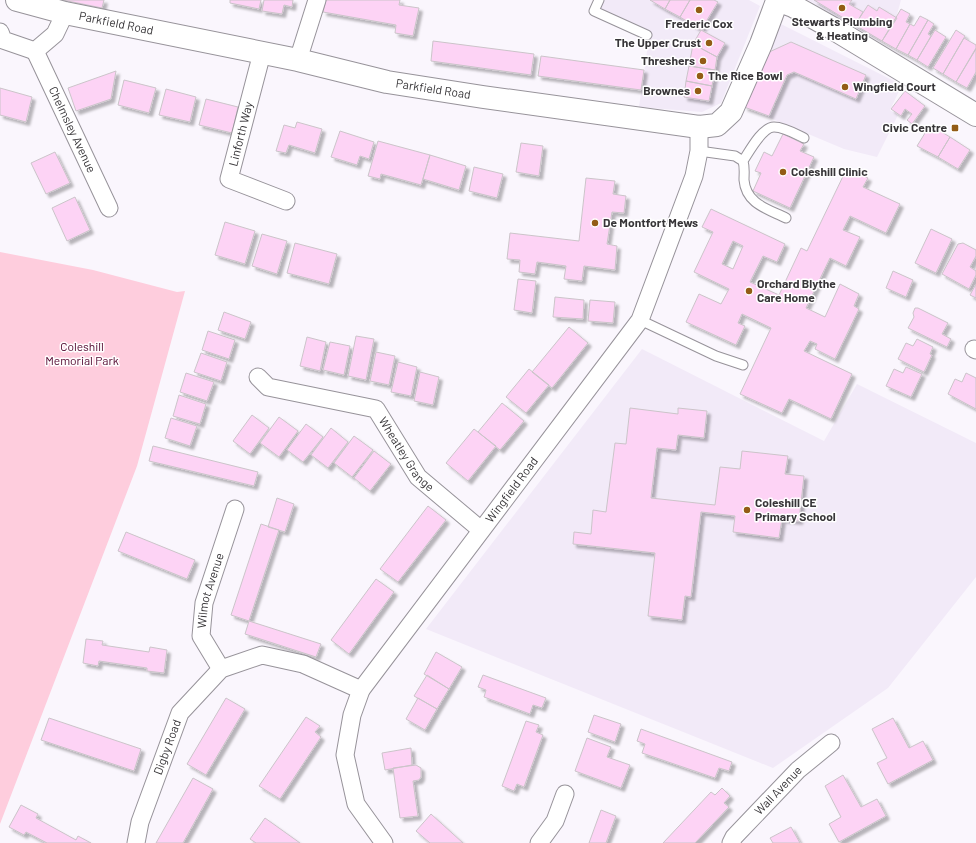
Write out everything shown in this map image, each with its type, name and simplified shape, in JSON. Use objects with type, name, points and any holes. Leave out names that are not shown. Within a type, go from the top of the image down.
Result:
[{"type":"street","name":"Parkfield Road","points":[[18,0],[65,13],[262,52],[387,82],[699,127],[717,125],[730,112],[761,44],[777,0]]},
{"type":"street","points":[[298,60],[317,0]]},
{"type":"street","points":[[777,0],[793,6],[834,29],[976,115]]},
{"type":"street","points":[[1,39],[35,51],[55,34],[65,13]]},
{"type":"street","name":"Chelmsley Avenue","points":[[35,51],[109,208]]},
{"type":"street","name":"Linforth Way","points":[[262,52],[229,179],[286,201]]},
{"type":"street","name":"Wingfield Road","points":[[384,843],[356,804],[345,755],[352,715],[361,690],[640,320],[694,176],[700,150],[699,127]]},
{"type":"street","name":"Wheatley Grange","points":[[258,377],[268,387],[376,409],[418,477],[481,530]]},
{"type":"street","name":"Wilmot Avenue","points":[[221,670],[201,636],[204,603],[235,509]]},
{"type":"street","name":"Digby Road","points":[[136,843],[140,822],[180,713],[221,670],[262,655],[303,664],[361,690]]},
{"type":"street","name":"Wall Avenue","points":[[731,843],[734,837],[798,770],[831,743]]},
{"type":"street","points":[[540,843],[555,822],[566,794]]},
{"type":"lane","points":[[599,0],[594,10],[647,35]]},
{"type":"lane","points":[[743,161],[757,140],[766,130],[773,126],[804,138]]},
{"type":"lane","points":[[700,150],[735,156],[743,161],[745,168],[744,180],[749,197],[754,202],[786,218]]},
{"type":"lane","points":[[640,320],[716,356],[743,365]]},
{"type":"shaded area","points":[[604,0],[749,0],[760,6],[721,103],[702,112],[639,107],[650,30],[597,15]]},
{"type":"shaded area","points":[[808,0],[901,0],[896,18],[881,42]]},
{"type":"shaded area","points":[[779,23],[902,85],[890,110],[898,115],[877,157],[844,149],[744,107]]},
{"type":"shaded area","name":"Coleshill CE Primary School","points":[[642,349],[824,441],[857,384],[976,443],[976,577],[888,688],[773,768],[426,629]]},
{"type":"green space","name":"Coleshill Memorial Park","points":[[0,252],[93,270],[177,292],[185,291],[137,466],[0,824]]},
{"type":"building","points":[[63,0],[104,0],[102,8]]},
{"type":"building","points":[[230,0],[261,0],[259,9],[230,3]]},
{"type":"building","points":[[264,0],[293,0],[292,7],[284,5],[282,14],[262,11]]},
{"type":"building","points":[[326,0],[400,0],[399,5],[419,8],[413,36],[395,33],[396,25],[323,12]]},
{"type":"building","points":[[650,0],[670,0],[665,9]]},
{"type":"building","points":[[670,0],[690,0],[680,17],[665,9]]},
{"type":"building","name":"Frederic Cox","points":[[690,0],[714,0],[718,2],[701,30],[680,17]]},
{"type":"building","name":"Stewarts Plumbing & Heating","points":[[814,0],[852,0],[849,4],[863,12],[855,25]]},
{"type":"building","points":[[868,5],[877,11],[879,7],[897,18],[882,41],[855,25]]},
{"type":"building","points":[[901,9],[910,14],[906,22],[910,24],[896,49],[882,41]]},
{"type":"building","points":[[920,16],[928,20],[908,55],[896,49],[910,24],[914,26]]},
{"type":"building","points":[[928,20],[934,24],[928,34],[931,36],[917,60],[908,55]]},
{"type":"building","name":"The Upper Crust","points":[[701,30],[725,43],[717,57],[693,44]]},
{"type":"building","points":[[935,30],[946,37],[928,67],[917,60]]},
{"type":"building","points":[[956,30],[965,36],[943,74],[933,68]]},
{"type":"building","points":[[964,38],[976,45],[976,48],[956,82],[943,74]]},
{"type":"building","points":[[433,41],[534,54],[531,75],[431,61]]},
{"type":"building","name":"Wingfield Court","points":[[791,42],[866,75],[856,99],[794,72],[787,75],[769,116],[744,107],[767,53]]},
{"type":"building","name":"Threshers","points":[[693,44],[717,57],[715,70],[689,66]]},
{"type":"building","points":[[976,49],[976,72],[967,88],[956,82]]},
{"type":"building","points":[[541,56],[644,70],[641,90],[538,76]]},
{"type":"building","name":"The Rice Bowl","points":[[689,66],[715,70],[712,86],[686,81]]},
{"type":"building","points":[[116,71],[111,99],[76,111],[68,88]]},
{"type":"building","points":[[124,80],[156,88],[149,113],[118,105]]},
{"type":"building","name":"Brownes","points":[[686,81],[712,86],[709,101],[684,97]]},
{"type":"building","points":[[0,88],[32,97],[26,122],[0,115]]},
{"type":"building","points":[[166,89],[196,97],[190,122],[159,115]]},
{"type":"building","points":[[905,91],[925,106],[912,124],[907,120],[912,114],[905,109],[901,116],[891,109]]},
{"type":"building","points":[[206,99],[238,107],[232,133],[199,125]]},
{"type":"building","points":[[297,122],[322,129],[315,153],[289,145],[286,153],[276,151],[284,125],[295,128]]},
{"type":"building","points":[[930,125],[950,137],[938,157],[917,146]]},
{"type":"building","points":[[340,131],[374,142],[369,159],[360,156],[357,165],[331,157]]},
{"type":"building","name":"Coleshill Clinic","points":[[783,134],[804,144],[800,151],[814,157],[790,208],[753,191],[761,173],[755,171],[764,152],[772,156]]},
{"type":"building","points":[[950,137],[970,150],[958,169],[938,157]]},
{"type":"building","points":[[378,141],[430,155],[421,185],[381,174],[380,179],[368,176]]},
{"type":"building","points":[[521,143],[543,146],[539,176],[516,172]]},
{"type":"building","points":[[55,152],[70,183],[46,194],[31,163]]},
{"type":"building","points":[[430,155],[466,166],[459,190],[423,179]]},
{"type":"building","points":[[474,167],[503,174],[497,198],[469,191]]},
{"type":"building","name":"Orchard Blythe Care Home","points":[[847,168],[868,178],[863,187],[900,204],[886,233],[850,216],[843,230],[860,237],[846,266],[830,258],[806,308],[825,317],[840,284],[859,294],[854,306],[859,309],[835,359],[815,349],[817,344],[810,341],[804,351],[852,374],[831,419],[789,399],[782,413],[740,394],[771,328],[742,314],[738,323],[745,326],[736,345],[686,322],[699,294],[721,304],[729,289],[694,272],[713,232],[702,227],[711,209],[785,244],[777,262],[763,256],[750,282],[779,295],[801,248],[807,251]],"holes":[[[733,241],[743,246],[733,269],[722,264]]]},
{"type":"building","name":"De Montfort Mews","points":[[586,178],[615,181],[613,194],[626,196],[624,213],[612,212],[607,244],[617,246],[615,270],[584,266],[582,281],[564,279],[566,266],[537,262],[535,274],[519,272],[520,260],[507,259],[510,233],[579,241]]},
{"type":"building","points":[[75,197],[90,230],[67,241],[52,208]]},
{"type":"building","points":[[225,222],[255,231],[245,264],[215,255]]},
{"type":"building","points":[[931,229],[952,239],[936,273],[915,263]]},
{"type":"building","points":[[262,234],[287,241],[277,274],[252,266]]},
{"type":"building","points":[[295,243],[337,254],[329,284],[287,273]]},
{"type":"building","points":[[963,243],[976,250],[976,256],[970,267],[976,271],[976,275],[969,289],[942,274],[958,244]]},
{"type":"building","points":[[893,271],[913,280],[906,297],[886,288]]},
{"type":"building","points":[[518,279],[536,281],[532,313],[514,310]]},
{"type":"building","points":[[976,284],[976,298],[970,295]]},
{"type":"building","points":[[555,297],[584,300],[583,319],[553,317]]},
{"type":"building","points":[[590,300],[615,302],[613,323],[588,321]]},
{"type":"building","points":[[915,308],[918,308],[948,323],[942,334],[951,339],[947,347],[908,328],[914,317],[913,313]]},
{"type":"building","points":[[224,312],[251,322],[245,339],[218,330]]},
{"type":"building","points":[[569,327],[588,343],[552,388],[532,372]]},
{"type":"building","points":[[208,331],[235,340],[229,359],[202,350]]},
{"type":"building","points":[[356,336],[374,339],[366,380],[348,376]]},
{"type":"building","points":[[307,337],[326,342],[320,371],[300,366]]},
{"type":"building","points":[[917,339],[933,347],[930,354],[932,355],[924,372],[898,359],[906,343],[913,346]]},
{"type":"building","points":[[330,342],[350,346],[344,375],[323,370]]},
{"type":"building","points":[[376,352],[395,356],[389,385],[370,381]]},
{"type":"building","points":[[201,353],[227,362],[221,381],[194,372]]},
{"type":"building","points":[[398,362],[417,367],[411,396],[391,392]]},
{"type":"building","points":[[906,367],[922,374],[911,397],[886,386],[894,369],[903,373]]},
{"type":"building","points":[[529,369],[549,385],[526,413],[506,397]]},
{"type":"building","points":[[420,372],[439,377],[433,405],[414,401]]},
{"type":"building","points":[[186,373],[214,382],[207,401],[180,392]]},
{"type":"building","points":[[966,373],[976,378],[976,409],[948,394],[955,379],[962,382]]},
{"type":"building","points":[[179,395],[206,404],[200,424],[173,416]]},
{"type":"building","points":[[502,403],[524,421],[500,450],[478,432]]},
{"type":"building","points":[[630,408],[678,414],[678,408],[707,411],[704,438],[678,435],[676,450],[657,448],[651,498],[715,505],[720,467],[740,469],[742,451],[788,456],[785,474],[804,476],[799,521],[782,519],[779,538],[733,532],[735,516],[701,512],[691,597],[685,596],[682,620],[648,616],[655,553],[573,544],[574,532],[591,534],[593,510],[606,512],[615,443],[626,444]]},
{"type":"building","points":[[252,415],[269,428],[250,454],[233,441]]},
{"type":"building","points":[[279,417],[298,431],[279,457],[260,443]]},
{"type":"building","points":[[171,418],[197,426],[190,446],[165,438]]},
{"type":"building","points":[[306,424],[323,437],[303,462],[287,450]]},
{"type":"building","points":[[331,428],[348,442],[328,468],[311,455]]},
{"type":"building","points":[[474,429],[496,446],[468,481],[446,463]]},
{"type":"building","points":[[354,436],[373,450],[352,477],[334,463]]},
{"type":"building","points":[[153,446],[258,472],[254,486],[149,461]]},
{"type":"building","points":[[374,451],[391,464],[370,491],[354,478]]},
{"type":"building","points":[[277,498],[294,504],[285,532],[268,527]]},
{"type":"building","points":[[428,506],[446,520],[398,582],[380,569]]},
{"type":"building","points":[[261,524],[279,530],[249,621],[231,615]]},
{"type":"building","points":[[126,532],[195,560],[187,579],[118,551]]},
{"type":"building","points":[[376,579],[394,592],[349,654],[331,640]]},
{"type":"building","points":[[249,621],[321,644],[316,657],[245,634]]},
{"type":"building","points":[[86,639],[103,641],[102,645],[149,652],[150,647],[167,650],[164,673],[147,671],[147,668],[99,661],[98,666],[83,663]]},
{"type":"building","points":[[436,652],[462,667],[449,689],[424,674]]},
{"type":"building","points":[[427,675],[449,689],[437,709],[414,696]]},
{"type":"building","points":[[483,675],[546,698],[542,708],[533,705],[530,714],[484,697],[486,690],[478,687]]},
{"type":"building","points":[[226,698],[245,709],[206,775],[187,764]]},
{"type":"building","points":[[418,698],[437,709],[425,730],[406,719]]},
{"type":"building","points":[[594,715],[621,724],[615,742],[588,732]]},
{"type":"building","points":[[306,717],[320,726],[315,732],[321,737],[280,799],[259,786]]},
{"type":"building","points":[[49,718],[141,749],[134,771],[41,740]]},
{"type":"building","points":[[893,718],[909,748],[923,741],[933,760],[888,784],[877,763],[887,758],[872,729]]},
{"type":"building","points":[[526,721],[539,725],[536,732],[543,735],[524,787],[517,784],[514,791],[502,786]]},
{"type":"building","points":[[641,729],[732,762],[729,771],[719,768],[715,778],[642,753],[645,744],[637,741]]},
{"type":"building","points":[[587,738],[611,747],[607,757],[630,765],[621,788],[575,771]]},
{"type":"building","points":[[411,748],[412,765],[385,770],[382,753]]},
{"type":"building","points":[[416,765],[421,768],[421,777],[419,780],[413,781],[418,816],[400,818],[393,768]]},
{"type":"building","points":[[843,775],[861,807],[877,799],[886,816],[839,842],[829,824],[841,817],[825,786]]},
{"type":"building","points":[[193,778],[213,789],[183,843],[156,843]]},
{"type":"building","points":[[722,788],[730,796],[724,803],[729,807],[695,843],[663,843],[711,792],[715,795]]},
{"type":"building","points":[[21,805],[38,814],[36,818],[76,840],[78,836],[91,843],[47,843],[26,832],[24,835],[9,827]]},
{"type":"building","points":[[601,810],[616,816],[606,843],[589,843]]},
{"type":"building","points":[[431,814],[463,843],[430,843],[416,831]]},
{"type":"building","points":[[265,818],[300,843],[256,843],[250,839]]},
{"type":"building","points":[[791,827],[800,843],[773,843],[770,838]]},
{"type":"place","name":"Stewarts Plumbing & Heating","points":[[842,8]]},
{"type":"place","name":"Frederic Cox","points":[[699,10]]},
{"type":"place","name":"The Upper Crust","points":[[709,43]]},
{"type":"place","name":"Threshers","points":[[703,61]]},
{"type":"place","name":"The Rice Bowl","points":[[700,76]]},
{"type":"place","name":"Wingfield Court","points":[[845,87]]},
{"type":"place","name":"Brownes","points":[[698,91]]},
{"type":"place","name":"Civic Centre","points":[[955,128]]},
{"type":"place","name":"Coleshill Clinic","points":[[783,172]]},
{"type":"place","name":"De Montfort Mews","points":[[595,223]]},
{"type":"place","name":"Orchard Blythe Care Home","points":[[749,291]]},
{"type":"place","name":"Coleshill CE Primary School","points":[[747,510]]}]
